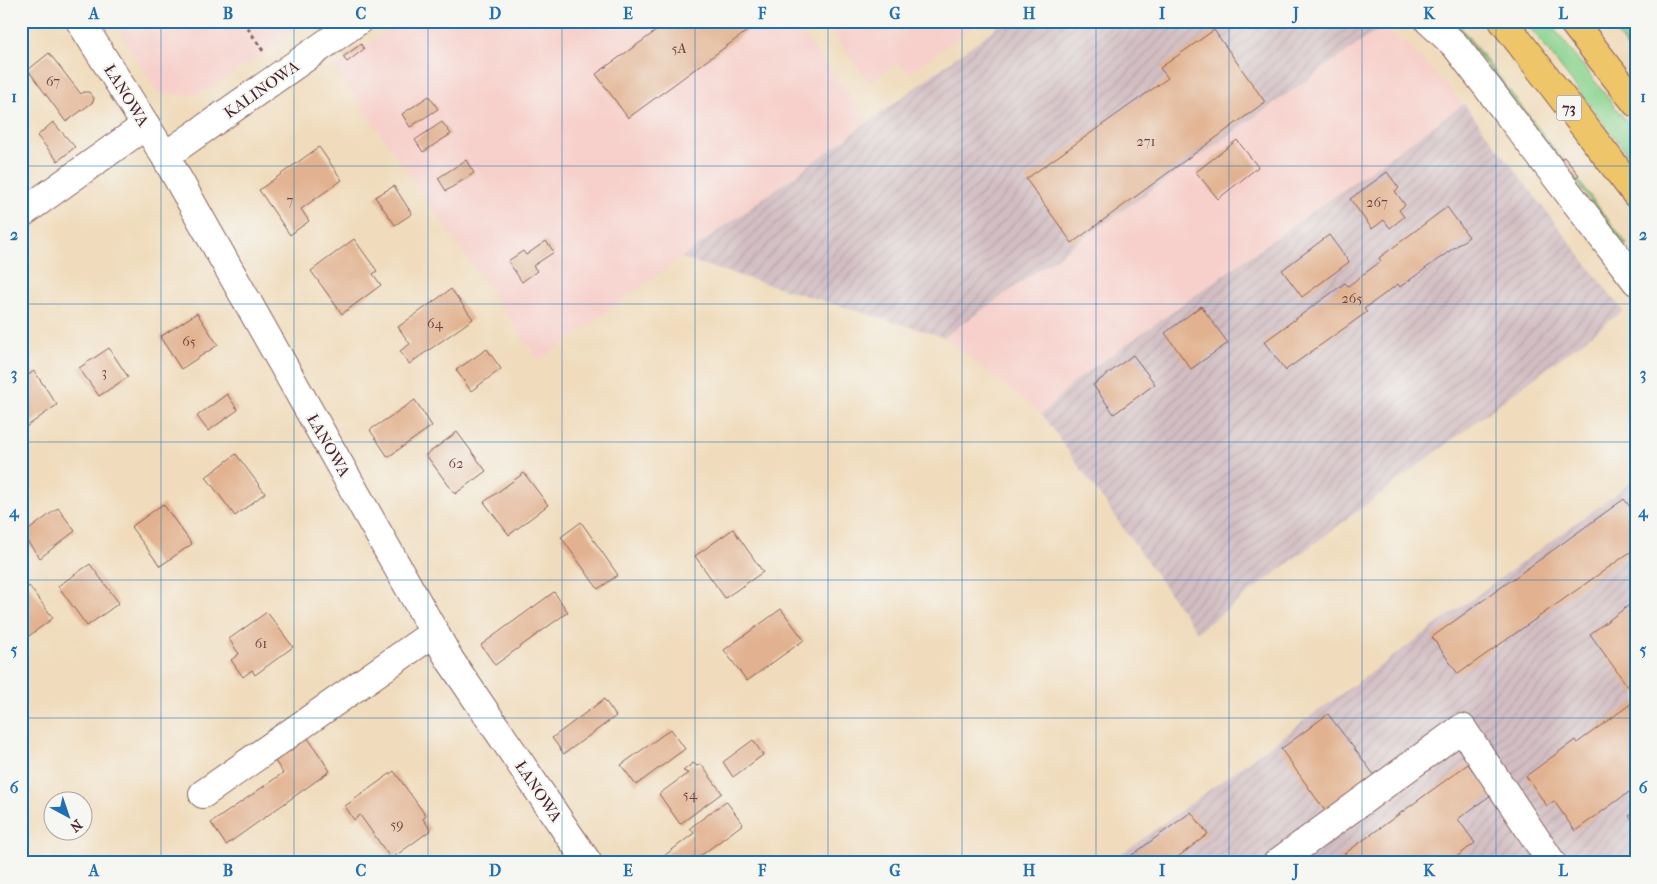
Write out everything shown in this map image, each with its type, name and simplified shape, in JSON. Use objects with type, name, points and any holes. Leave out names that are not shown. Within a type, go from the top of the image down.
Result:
[{"type":"main road","name":"73","points":[[1503,21],[1636,194]]},
{"type":"main road","points":[[1572,21],[1636,103]]},
{"type":"street","name":"ŁANOWA","points":[[80,21],[165,156],[450,660],[588,863]]},
{"type":"street","name":"KALINOWA","points":[[165,156],[358,21]]},
{"type":"street","points":[[1429,21],[1455,45],[1636,281]]},
{"type":"street","points":[[21,214],[146,125]]},
{"type":"street","points":[[203,794],[434,632]]},
{"type":"street","points":[[1277,863],[1462,728],[1552,863]]},
{"type":"path","points":[[243,21],[268,58]]},
{"type":"shaded area","points":[[113,21],[308,21],[211,88],[193,95],[158,93]]},
{"type":"shaded area","points":[[402,21],[793,21],[870,121],[539,361],[334,67]]},
{"type":"shaded area","points":[[822,21],[981,21],[908,74],[902,65],[895,64],[869,83]]},
{"type":"shaded area","points":[[1005,21],[1381,21],[1386,24],[944,337],[681,258],[870,121]]},
{"type":"shaded area","points":[[1382,27],[1409,46],[1464,104],[1075,381],[1042,414],[944,337]]},
{"type":"shaded area","points":[[1464,104],[1623,311],[1197,632],[1042,414],[1075,381]]},
{"type":"shaded area","points":[[1636,479],[1636,863],[1109,863],[1506,574]]},
{"type":"green space","points":[[1450,21],[1456,21],[1627,244],[1625,246],[1468,41]]},
{"type":"green space","points":[[1525,21],[1548,21],[1636,134],[1636,165]]},
{"type":"green space","points":[[1604,21],[1636,21],[1636,60],[1611,26],[1608,27]]},
{"type":"building","points":[[670,21],[761,21],[628,118],[596,74]]},
{"type":"building","points":[[1214,30],[1265,102],[1072,243],[1026,179],[1168,78],[1160,68]]},
{"type":"building","points":[[361,44],[364,49],[347,62],[343,57]]},
{"type":"building","points":[[49,53],[81,94],[89,92],[94,98],[93,102],[66,122],[28,70]]},
{"type":"building","points":[[429,96],[438,109],[410,127],[402,114]]},
{"type":"building","points":[[53,122],[75,147],[58,161],[37,136]]},
{"type":"building","points":[[442,122],[451,134],[423,152],[415,140]]},
{"type":"building","points":[[1237,140],[1258,167],[1218,199],[1196,172]]},
{"type":"building","points":[[319,147],[342,180],[301,209],[309,221],[290,235],[259,190]]},
{"type":"building","points":[[1564,157],[1579,175],[1575,178],[1561,159]]},
{"type":"building","points":[[466,160],[474,173],[446,191],[438,178]]},
{"type":"building","points":[[1387,172],[1399,188],[1395,191],[1405,205],[1399,210],[1404,217],[1390,228],[1384,220],[1372,229],[1350,199]]},
{"type":"building","points":[[394,186],[412,214],[395,225],[375,197]]},
{"type":"building","points":[[1447,207],[1469,237],[1400,287],[1398,284],[1364,309],[1367,312],[1286,371],[1264,342],[1345,283],[1348,286],[1381,261],[1379,258]]},
{"type":"building","points":[[1329,235],[1349,262],[1302,297],[1282,270]]},
{"type":"building","points":[[354,239],[377,271],[373,274],[381,285],[342,314],[311,271]]},
{"type":"building","points":[[546,241],[554,252],[533,266],[537,271],[522,282],[508,261],[523,251],[526,255]]},
{"type":"building","points":[[451,289],[473,319],[409,364],[400,351],[410,344],[398,327]]},
{"type":"building","points":[[1201,306],[1228,343],[1191,369],[1165,333]]},
{"type":"building","points":[[197,313],[218,345],[181,369],[160,337]]},
{"type":"building","points":[[109,348],[128,377],[99,396],[79,368]]},
{"type":"building","points":[[487,349],[501,369],[471,391],[456,370]]},
{"type":"building","points":[[1133,355],[1155,384],[1114,414],[1093,385]]},
{"type":"building","points":[[34,371],[57,405],[23,429],[21,426],[21,380]]},
{"type":"building","points":[[227,394],[238,410],[208,431],[197,416]]},
{"type":"building","points":[[415,400],[432,426],[388,457],[370,430]]},
{"type":"building","points":[[457,432],[486,471],[455,494],[426,455]]},
{"type":"building","points":[[236,454],[265,493],[235,516],[206,477]]},
{"type":"building","points":[[524,473],[548,505],[509,535],[484,502]]},
{"type":"building","points":[[1624,499],[1636,515],[1636,548],[1458,674],[1432,637]]},
{"type":"building","points":[[163,504],[192,544],[160,566],[131,527]]},
{"type":"building","points":[[58,508],[75,531],[40,558],[22,535]]},
{"type":"building","points":[[581,522],[618,575],[598,589],[561,537]]},
{"type":"building","points":[[733,529],[763,572],[725,598],[695,556]]},
{"type":"building","points":[[90,564],[119,603],[87,626],[58,586]]},
{"type":"building","points":[[29,586],[53,618],[21,642],[21,592]]},
{"type":"building","points":[[554,592],[568,612],[495,665],[481,645]]},
{"type":"building","points":[[1636,600],[1636,694],[1634,695],[1590,634]]},
{"type":"building","points":[[781,609],[804,640],[747,681],[724,650]]},
{"type":"building","points":[[267,612],[293,647],[255,675],[252,670],[243,677],[231,660],[239,654],[229,639]]},
{"type":"building","points":[[604,699],[616,716],[564,754],[552,738]]},
{"type":"building","points":[[1636,700],[1636,787],[1575,831],[1554,801],[1547,806],[1526,776],[1575,740],[1577,743]]},
{"type":"building","points":[[1328,714],[1375,776],[1326,812],[1281,749]]},
{"type":"building","points":[[671,729],[685,749],[636,785],[621,765]]},
{"type":"building","points":[[306,735],[330,771],[226,845],[211,823],[283,773],[273,758]]},
{"type":"building","points":[[753,740],[763,755],[733,777],[723,762]]},
{"type":"building","points":[[693,763],[697,766],[701,764],[722,793],[680,824],[659,794],[688,773],[683,771]]},
{"type":"building","points":[[1468,764],[1491,795],[1458,819],[1475,843],[1448,863],[1339,863],[1336,860]]},
{"type":"building","points":[[394,771],[426,816],[423,819],[431,830],[391,859],[360,815],[354,820],[345,806]]},
{"type":"building","points":[[726,801],[743,824],[693,863],[655,863],[694,833],[690,828]]},
{"type":"building","points":[[1636,811],[1636,824],[1629,816]]},
{"type":"building","points":[[1191,812],[1208,834],[1170,863],[1121,863]]}]
